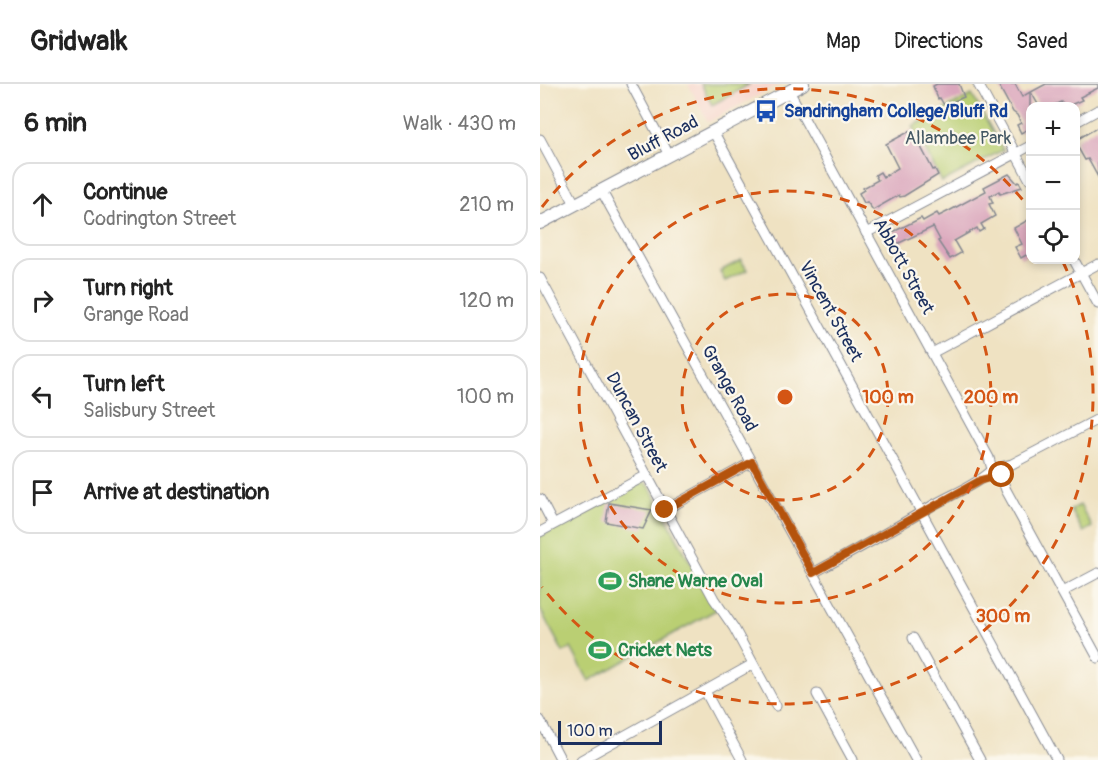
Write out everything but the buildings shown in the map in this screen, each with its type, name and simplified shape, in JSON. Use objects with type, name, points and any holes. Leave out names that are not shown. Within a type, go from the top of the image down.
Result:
[{"type":"main road","name":"Bluff Road","points":[[540,223],[803,84]]},
{"type":"street","points":[[631,84],[669,155]]},
{"type":"street","points":[[978,84],[1026,172]]},
{"type":"street","name":"Abbott Street","points":[[789,91],[1098,658]]},
{"type":"street","points":[[1080,120],[1098,110]]},
{"type":"street","name":"Vincent Street","points":[[713,131],[1057,760]]},
{"type":"street","points":[[540,139],[575,204]]},
{"type":"street","points":[[866,233],[1026,148]]},
{"type":"street","name":"Grange Road","points":[[601,190],[916,760]]},
{"type":"street","points":[[1076,264],[1098,304]]},
{"type":"street","points":[[932,353],[1098,264]]},
{"type":"street","name":"Duncan Street","points":[[540,278],[714,600],[734,628],[776,706]]},
{"type":"street","points":[[813,573],[1098,418]]},
{"type":"street","points":[[665,510],[752,462]]},
{"type":"street","points":[[540,532],[647,475]]},
{"type":"street","points":[[540,499],[554,524]]},
{"type":"street","points":[[1062,592],[1098,573]]},
{"type":"street","points":[[913,638],[980,760]]},
{"type":"street","points":[[581,760],[753,664]]},
{"type":"street","points":[[705,691],[742,760]]},
{"type":"street","points":[[817,694],[853,760]]},
{"type":"street","points":[[540,721],[561,760]]},
{"type":"shaded area","points":[[688,84],[780,84],[708,122]]},
{"type":"green space","points":[[701,84],[750,84],[712,105]]},
{"type":"green space","name":"Allambee Park","points":[[972,95],[1003,150],[942,182],[913,126]]},
{"type":"green space","points":[[741,260],[747,270],[725,281],[720,271]]},
{"type":"green space","points":[[643,482],[649,486],[716,610],[589,681],[571,648],[563,652],[540,609],[540,536]]},
{"type":"green space","points":[[1080,505],[1092,527],[1083,532],[1071,510]]},
{"type":"place","name":"Sandringham College/Bluff Rd","points":[[766,111]]},
{"type":"place","name":"Shane Warne Oval","points":[[610,581]]},
{"type":"place","name":"Cricket Nets","points":[[600,650]]},
{"type":"route","points":[[665,510],[752,462],[813,573],[981,480],[1000,478],[1002,475]]}]
